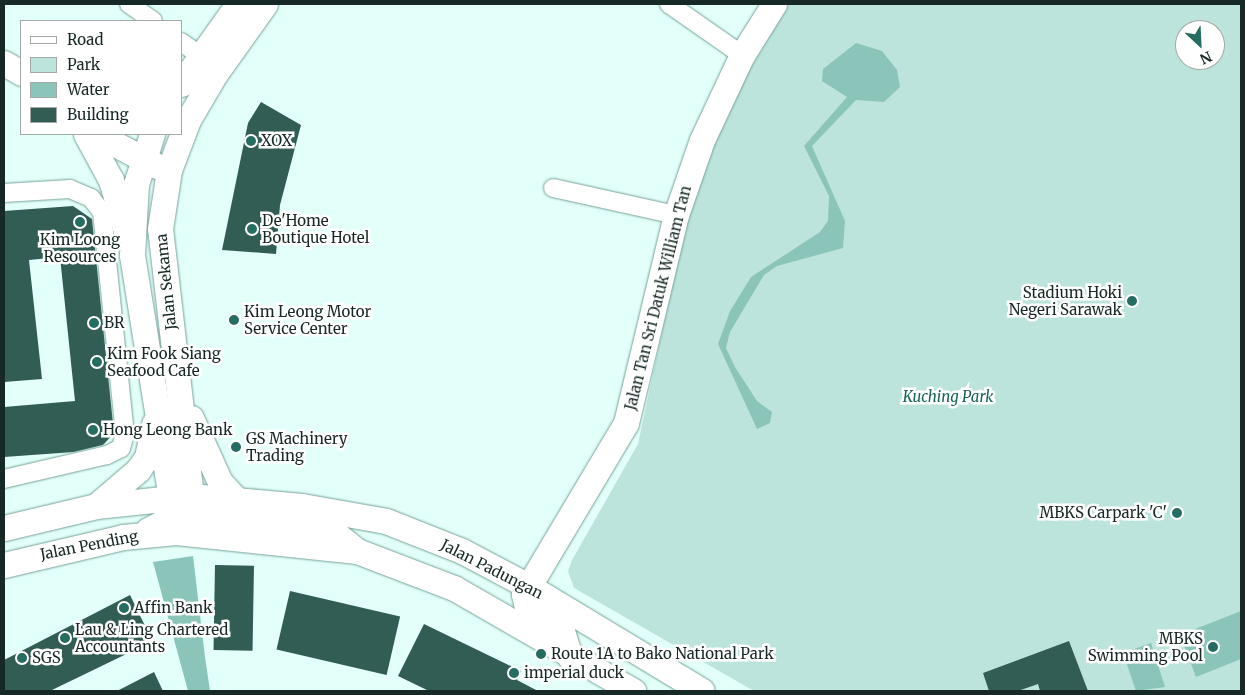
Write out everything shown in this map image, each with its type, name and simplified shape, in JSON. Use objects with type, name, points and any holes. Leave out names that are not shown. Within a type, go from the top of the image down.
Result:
[{"type":"main road","points":[[182,84],[191,48],[238,4]]},
{"type":"main road","name":"Jalan Sekama","points":[[183,501],[180,390],[160,229],[170,164],[221,64],[265,4]]},
{"type":"main road","name":"Jalan Tan Sri Datuk William Tan","points":[[528,586],[633,406],[676,215],[702,140],[742,55],[774,4]]},
{"type":"main road","points":[[4,63],[20,72]]},
{"type":"main road","points":[[4,79],[20,89]]},
{"type":"main road","points":[[87,135],[111,180],[132,255]]},
{"type":"main road","points":[[100,135],[147,148]]},
{"type":"main road","points":[[123,135],[147,148],[170,164]]},
{"type":"main road","name":"Jalan Sekama","points":[[147,148],[132,255],[156,410],[183,501]]},
{"type":"main road","points":[[180,390],[210,463],[235,498]]},
{"type":"main road","points":[[96,506],[124,484],[147,457],[156,410]]},
{"type":"main road","name":"Jalan Padungan","points":[[183,501],[235,498],[386,521],[462,551],[528,586],[702,691]]},
{"type":"main road","points":[[136,535],[183,501]]},
{"type":"main road","points":[[4,528],[96,506],[183,501],[336,534],[357,552],[454,588],[570,657],[632,691]]},
{"type":"main road","name":"Jalan Pending","points":[[4,565],[136,535],[176,532],[357,552]]},
{"type":"main road","points":[[528,586],[526,603],[557,623],[570,657]]},
{"type":"street","points":[[129,4],[152,20]]},
{"type":"street","points":[[669,4],[742,55]]},
{"type":"street","points":[[553,188],[676,215]]},
{"type":"street","points":[[4,193],[70,189],[90,198],[102,212],[125,434],[121,448],[107,456],[4,479]]},
{"type":"green space","name":"Kuching Park","points":[[789,4],[1241,4],[1241,691],[754,691],[574,588],[568,571],[572,560],[638,444],[690,201],[729,104]]},
{"type":"water","points":[[856,43],[882,51],[897,70],[900,87],[884,102],[856,100],[812,146],[845,221],[843,248],[777,266],[764,275],[730,332],[726,348],[735,367],[757,401],[772,412],[770,423],[757,429],[718,344],[730,311],[751,277],[820,232],[828,221],[829,196],[804,146],[847,97],[822,81],[823,69]]},
{"type":"water","points":[[193,556],[210,691],[188,691],[153,562]]},
{"type":"water","name":"MBKS Swimming Pool","points":[[1241,611],[1241,659],[1196,677],[1180,635]]},
{"type":"water","points":[[1151,643],[1165,687],[1136,691],[1123,653]]},
{"type":"building","points":[[261,102],[301,125],[280,205],[276,254],[222,250],[248,123]]},
{"type":"building","points":[[73,206],[92,219],[114,433],[103,445],[74,452],[4,457],[4,407],[75,401],[60,257],[29,260],[42,379],[4,382],[4,211]]},
{"type":"building","points":[[215,565],[254,566],[253,651],[214,650]]},
{"type":"building","points":[[290,591],[400,616],[387,675],[277,649]]},
{"type":"building","points":[[130,595],[148,632],[145,645],[50,691],[4,691],[4,660]]},
{"type":"building","points":[[424,624],[521,671],[517,680],[538,691],[429,691],[398,676]]},
{"type":"building","points":[[1069,641],[1088,691],[1040,691],[1038,684],[1018,691],[989,691],[983,673]]},
{"type":"building","points":[[154,672],[163,691],[117,691]]},
{"type":"place","name":"XOX","points":[[251,141]]},
{"type":"place","name":"Kim Loong Resources","points":[[80,222]]},
{"type":"place","name":"De'Home Boutique Hotel","points":[[252,229]]},
{"type":"place","name":"Stadium Hoki Negeri Sarawak","points":[[1132,301]]},
{"type":"place","name":"Kim Leong Motor Service Center","points":[[234,320]]},
{"type":"place","name":"BR","points":[[94,323]]},
{"type":"place","name":"Kim Fook Siang Seafood Cafe","points":[[97,362]]},
{"type":"place","name":"Hong Leong Bank","points":[[93,430]]},
{"type":"place","name":"GS Machinery Trading","points":[[236,447]]},
{"type":"place","name":"MBKS Carpark 'C'","points":[[1177,513]]},
{"type":"place","name":"Affin Bank","points":[[124,608]]},
{"type":"place","name":"Lau & Ling Chartered Accountants","points":[[65,638]]},
{"type":"place","name":"MBKS Swimming Pool","points":[[1213,647]]},
{"type":"place","name":"Route 1A to Bako National Park","points":[[541,654]]},
{"type":"place","name":"SGS","points":[[22,658]]},
{"type":"place","name":"imperial duck","points":[[514,673]]}]
